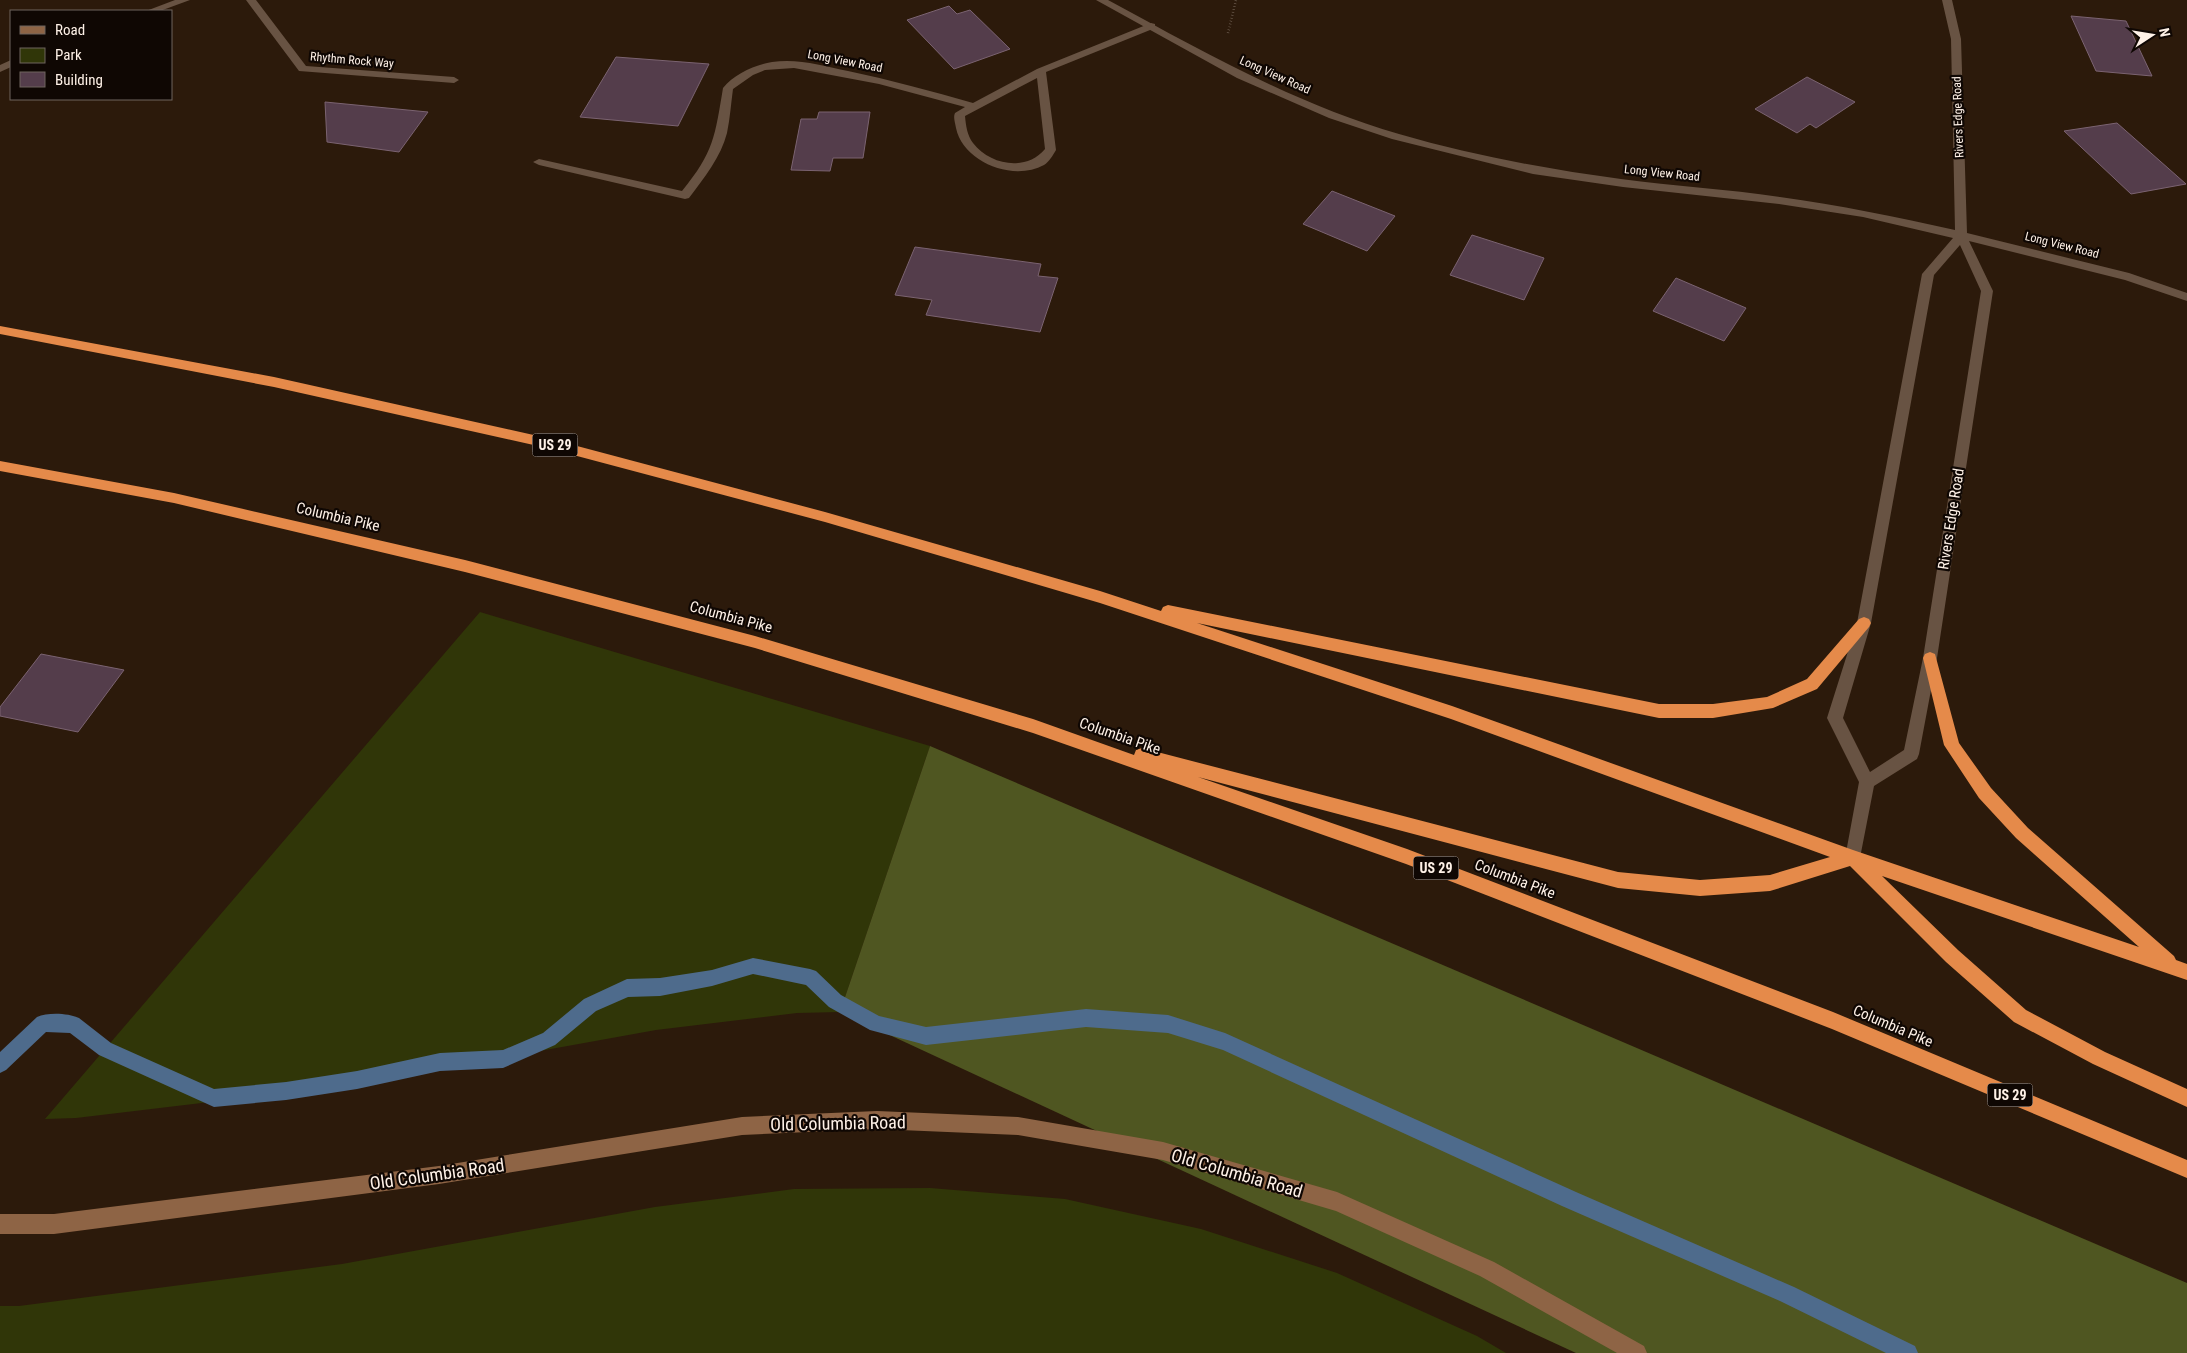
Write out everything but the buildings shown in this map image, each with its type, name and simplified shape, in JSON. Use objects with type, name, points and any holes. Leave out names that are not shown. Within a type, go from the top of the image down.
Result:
[{"type":"highway","name":"US 29","points":[[0,330],[274,382],[547,442],[825,517],[1100,598],[1452,713],[1853,858],[2180,969]]},
{"type":"highway","name":"Columbia Pike","points":[[0,466],[174,498],[466,566],[755,642],[1033,726],[1407,857],[1834,1021],[2187,1169]]},
{"type":"highway","points":[[1100,598],[1659,711],[1714,711],[1768,703],[1812,684],[1864,623]]},
{"type":"highway","points":[[1930,658],[1952,745],[1985,794],[2022,833],[2180,969]]},
{"type":"highway","points":[[1033,726],[1618,880],[1700,888],[1770,883],[1853,858],[1952,956],[2020,1016],[2099,1058],[2187,1098]]},
{"type":"street","points":[[154,10],[185,0]]},
{"type":"street","name":"Rhythm Rock Way","points":[[251,0],[303,69],[454,80]]},
{"type":"street","name":"Long View Road","points":[[1101,0],[1241,76],[1333,116],[1396,137],[1533,170],[1623,183],[1779,200],[1863,213],[2130,277],[2187,297]]},
{"type":"street","name":"Rivers Edge Road","points":[[1867,782],[1911,754],[1930,658],[1987,291],[1961,236],[1956,39],[1947,0]]},
{"type":"street","points":[[1041,71],[1050,150],[1041,161],[1019,167],[995,164],[977,153],[964,136],[959,116],[1041,71],[1150,26]]},
{"type":"street","name":"Long View Road","points":[[539,162],[685,195],[705,170],[718,144],[728,88],[762,67],[777,65],[809,66],[976,106]]},
{"type":"street","points":[[1853,858],[1867,782],[1835,718],[1864,623],[1928,274],[1961,236]]},
{"type":"street","name":"Old Columbia Road","points":[[0,1224],[54,1224],[439,1175],[742,1126],[877,1120],[1018,1126],[1163,1151],[1337,1202],[1487,1269],[1637,1353]]},
{"type":"green space","points":[[480,612],[930,746],[840,1012],[797,1013],[656,1030],[353,1085],[76,1118],[45,1119]]},
{"type":"green space","points":[[930,746],[2187,1283],[2187,1353],[1576,1353],[840,1012]]},
{"type":"green space","points":[[930,1188],[1065,1199],[1201,1229],[1337,1273],[1477,1336],[1506,1353],[0,1353],[0,1306],[19,1306],[342,1264],[655,1207],[794,1189]]},
{"type":"waterway","points":[[0,1064],[43,1023],[73,1024],[105,1049],[214,1098],[286,1091],[357,1080],[440,1062],[503,1059],[549,1039],[590,1005],[627,988],[660,987],[712,978],[753,966],[810,977],[835,1001],[876,1024],[926,1036],[1086,1018],[1168,1024],[1225,1042],[1569,1199],[1787,1294],[1908,1353]]}]
